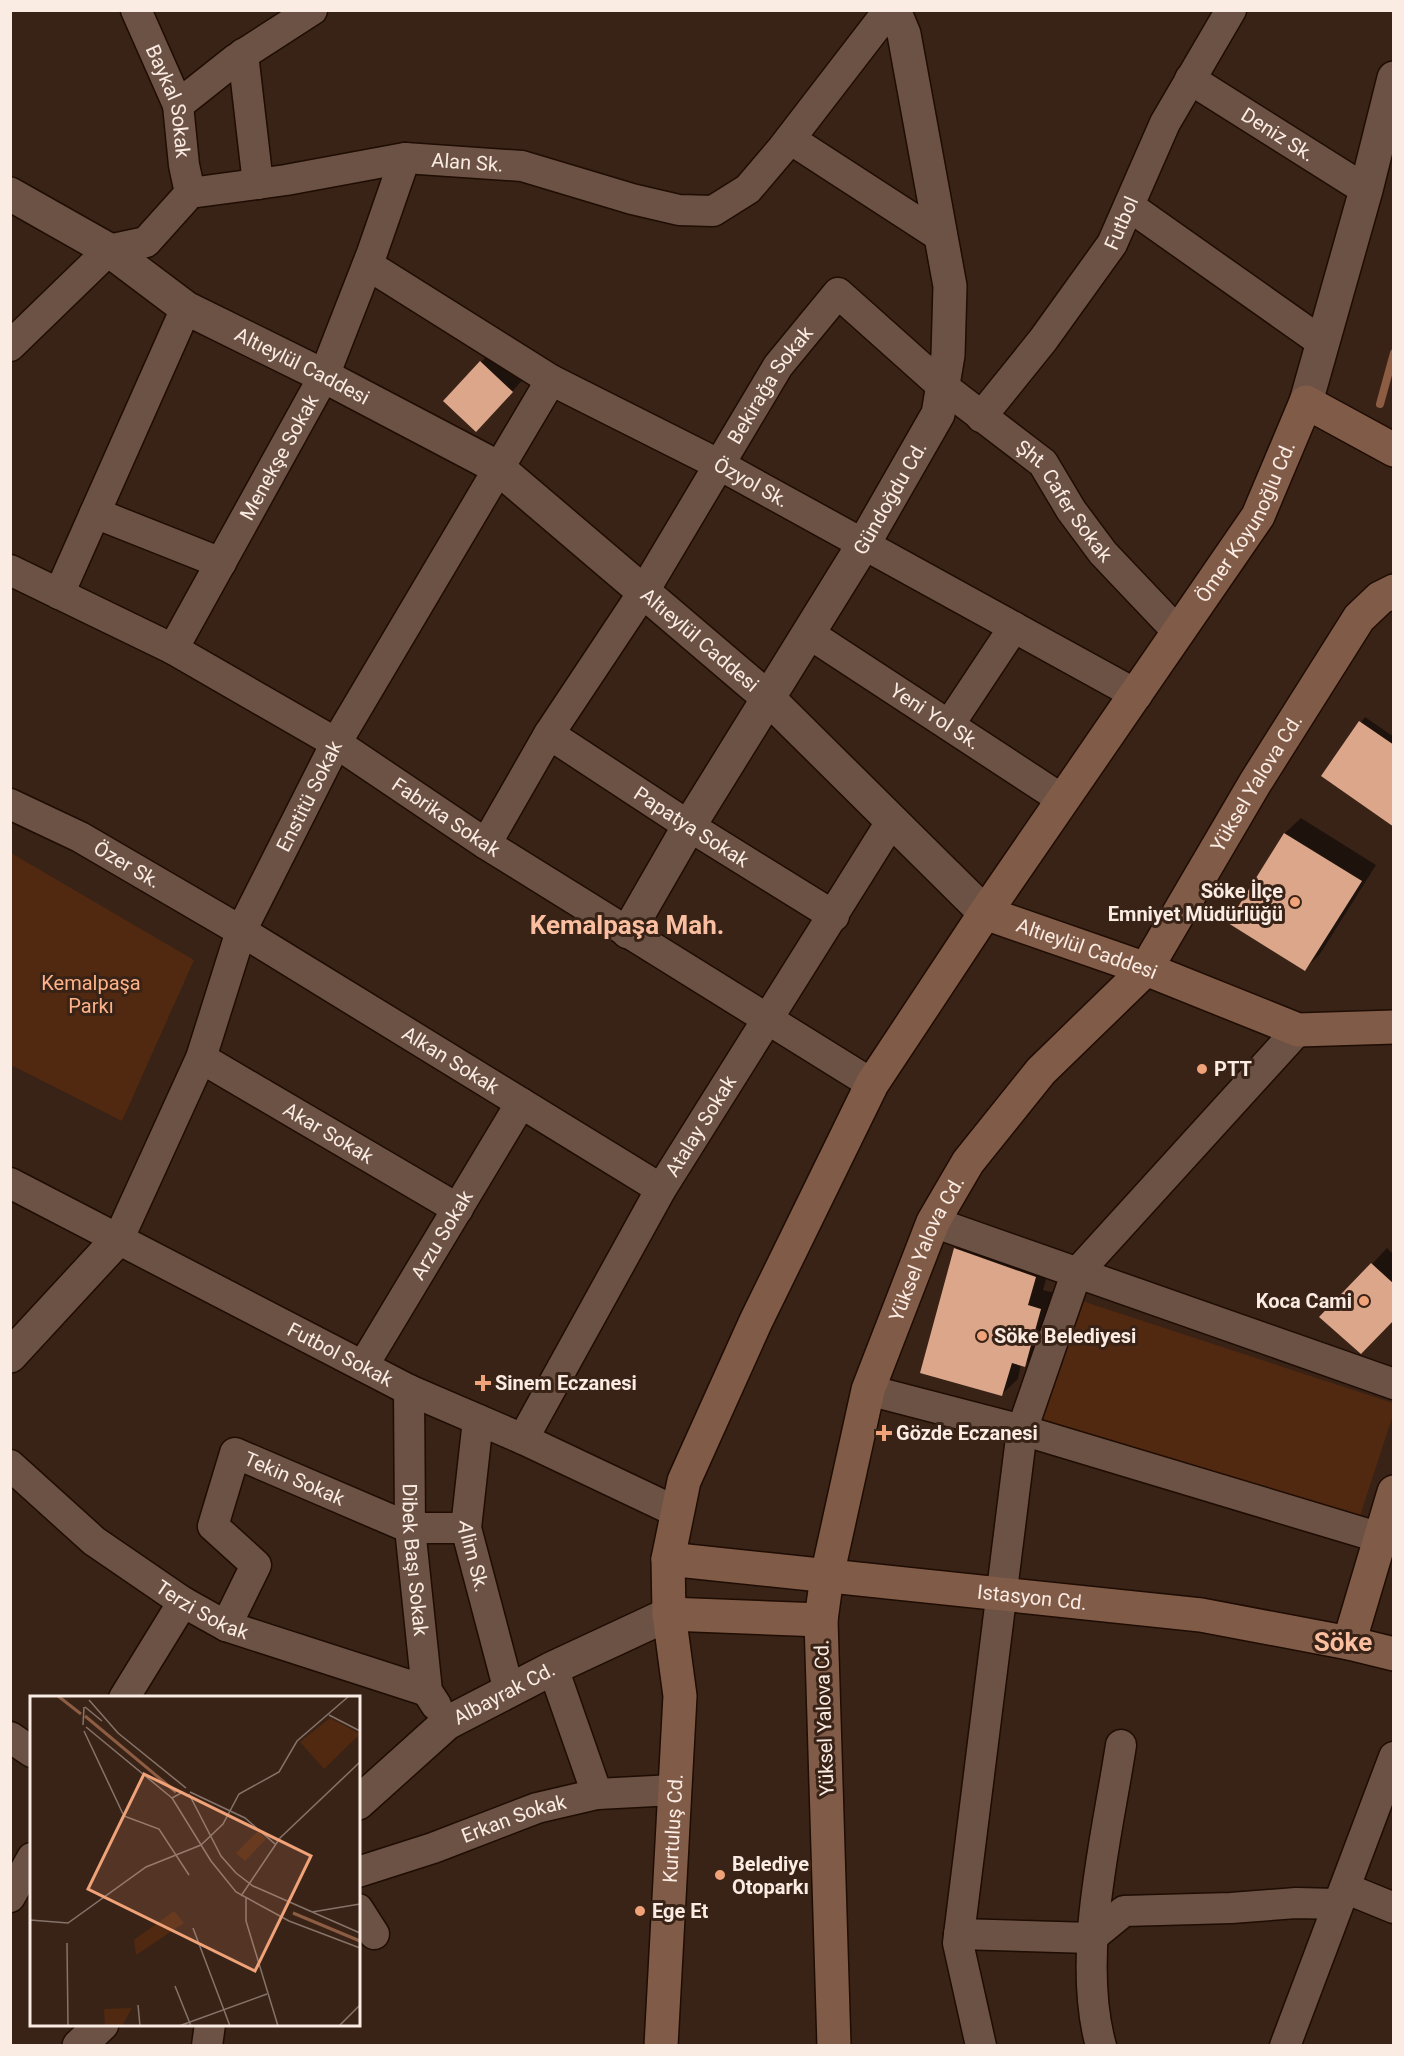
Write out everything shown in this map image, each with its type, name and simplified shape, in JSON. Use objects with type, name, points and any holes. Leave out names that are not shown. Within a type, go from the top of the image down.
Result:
[{"type":"main road","points":[[1306,402],[1394,450]]},
{"type":"main road","name":"Ömer Koyunoğlu Cd.","points":[[872,1084],[985,913],[1258,516],[1306,402]]},
{"type":"main road","name":"Yüksel Yalova Cd.","points":[[834,2046],[820,1620],[827,1576],[868,1390],[933,1222],[968,1162],[1041,1071],[1146,969],[1255,783],[1359,618],[1380,598],[1394,591]]},
{"type":"main road","name":"Altıeylül Caddesi","points":[[985,913],[1146,969],[1298,1030],[1394,1027]]},
{"type":"main road","name":"Kurtuluş Cd.","points":[[661,2046],[680,1696],[669,1614],[668,1559],[677,1512],[684,1481],[756,1321],[872,1084]]},
{"type":"main road","points":[[1349,1643],[1394,1492]]},
{"type":"main road","name":"Istasyon Cd.","points":[[668,1559],[1201,1616],[1349,1643],[1394,1654]]},
{"type":"main road","points":[[669,1614],[820,1620]]},
{"type":"street","name":"Baykal Sokak","points":[[136,10],[178,105],[184,165],[190,193]]},
{"type":"street","points":[[178,105],[243,54],[267,23],[312,10]]},
{"type":"street","name":"Alan Sk.","points":[[190,193],[258,184],[405,158],[522,166],[632,199],[679,210],[713,211],[748,189],[790,139],[889,10]]},
{"type":"street","name":"Gündoğdu Cd.","points":[[627,932],[688,826],[863,545],[938,414],[941,385],[948,355],[951,286],[904,34],[894,10]]},
{"type":"street","name":"Futbol","points":[[981,417],[1043,340],[1112,244],[1165,123],[1230,10]]},
{"type":"street","points":[[243,54],[258,184]]},
{"type":"street","name":"Ömer Koyunoğlu Cd.","points":[[1306,402],[1366,190],[1394,78]]},
{"type":"street","name":"Deniz Sk.","points":[[1190,79],[1366,190]]},
{"type":"street","points":[[790,139],[941,237]]},
{"type":"street","name":"Menekşe Sokak","points":[[173,649],[324,376],[368,265],[405,158]]},
{"type":"street","points":[[10,346],[109,250],[146,242],[190,193]]},
{"type":"street","name":"Altıeylül Caddesi","points":[[10,195],[109,250],[186,308],[324,376],[497,467],[767,697],[985,913]]},
{"type":"street","points":[[1129,206],[1323,343]]},
{"type":"street","name":"Özyol Sk.","points":[[368,265],[551,380],[718,464],[1137,695]]},
{"type":"street","name":"Bekirağa Sokak","points":[[486,844],[549,734],[644,591],[778,366],[838,293],[941,385]]},
{"type":"street","points":[[59,594],[186,308]]},
{"type":"street","name":"Enstitü Sokak","points":[[119,1238],[201,1058],[241,931],[336,743],[497,467],[551,380]]},
{"type":"street","name":"Şht. Cafer Sokak","points":[[941,385],[1043,463],[1071,510],[1103,553],[1177,631]]},
{"type":"street","points":[[95,513],[220,563]]},
{"type":"street","name":"Fabrika Sokak","points":[[10,570],[173,649],[336,743],[486,844],[872,1084]]},
{"type":"street","points":[[948,725],[1014,627]]},
{"type":"street","name":"Yeni Yol Sk.","points":[[808,633],[1063,800]]},
{"type":"street","name":"Papatya Sokak","points":[[549,734],[688,826],[834,916]]},
{"type":"street","name":"Özer Sk.","points":[[10,804],[80,837],[241,931]]},
{"type":"street","name":"Atalay Sokak","points":[[523,1439],[661,1189],[891,822]]},
{"type":"street","name":"Alkan Sokak","points":[[241,931],[661,1189]]},
{"type":"street","points":[[981,2046],[958,1944],[1022,1430],[1076,1274],[1298,1030]]},
{"type":"street","name":"Akar Sokak","points":[[201,1058],[458,1209]]},
{"type":"street","name":"Arzu Sokak","points":[[363,1366],[521,1103]]},
{"type":"street","name":"Futbol Sokak","points":[[10,1183],[409,1390],[523,1439],[677,1512]]},
{"type":"street","points":[[933,1222],[1394,1384]]},
{"type":"street","points":[[10,1356],[119,1238]]},
{"type":"street","name":"Dibek Başı Sokak","points":[[409,1390],[410,1528],[427,1691],[447,1723]]},
{"type":"street","points":[[868,1390],[1022,1430],[1381,1538]]},
{"type":"street","name":"Alim Sk.","points":[[478,1420],[466,1528],[509,1691]]},
{"type":"street","name":"Tekin Sokak","points":[[226,1626],[256,1565],[213,1526],[235,1453],[410,1528]]},
{"type":"street","name":"Terzi Sokak","points":[[10,1465],[94,1541],[183,1602],[226,1626],[427,1691]]},
{"type":"street","points":[[410,1528],[466,1528]]},
{"type":"street","points":[[125,1696],[183,1602]]},
{"type":"street","name":"Albayrak Cd.","points":[[360,1801],[447,1723],[553,1668],[669,1614]]},
{"type":"street","points":[[553,1668],[597,1794]]},
{"type":"street","points":[[10,1737],[30,1751]]},
{"type":"street","points":[[1101,2046],[1093,2017],[1091,1938],[1120,1745]]},
{"type":"street","points":[[1286,2046],[1394,1757]]},
{"type":"street","name":"Erkan Sokak","points":[[360,1871],[433,1848],[537,1808],[597,1794],[674,1790]]},
{"type":"street","points":[[20,1893],[30,1864]]},
{"type":"street","points":[[959,1934],[1091,1938],[1124,1911],[1231,1908],[1342,1896],[1394,1908]]},
{"type":"street","points":[[79,2046],[101,2026]]},
{"type":"street","points":[[207,2046],[210,2026]]},
{"type":"green space","name":"Kemalpaşa Parkı","points":[[11,853],[194,960],[122,1121],[11,1065]]},
{"type":"green space","points":[[1076,1299],[1393,1403],[1393,1415],[1358,1522],[1039,1421]]},
{"type":"building","points":[[480,361],[513,392],[476,432],[443,401]]},
{"type":"building","points":[[1359,721],[1394,745],[1394,827],[1321,776]]},
{"type":"building","name":"Söke İlçe Emniyet Müdürlüğü","points":[[1284,833],[1362,881],[1305,971],[1228,923]]},
{"type":"building","name":"Söke Belediyesi","points":[[954,1248],[1036,1277],[1028,1305],[1041,1309],[1025,1367],[1012,1363],[1002,1396],[920,1373]]},
{"type":"building","name":"Koca Cami","points":[[1371,1263],[1394,1284],[1394,1320],[1361,1354],[1319,1317]]},
{"type":"waterway","points":[[1380,404],[1394,353]]},
{"type":"place","name":"Söke İlçe Emniyet Müdürlüğü","points":[[1295,902]]},
{"type":"place","name":"PTT","points":[[1202,1069]]},
{"type":"place","name":"Koca Cami","points":[[1364,1301]]},
{"type":"place","name":"Söke Belediyesi","points":[[982,1336]]},
{"type":"place","name":"Sinem Eczanesi","points":[[483,1383]]},
{"type":"place","name":"Gözde Eczanesi","points":[[884,1433]]},
{"type":"place","name":"Belediye Otoparkı","points":[[720,1875]]},
{"type":"place","name":"Ege Et","points":[[640,1911]]},
{"type":"district","name":"Kemalpaşa Mah.","points":[[627,925]]},
{"type":"district","name":"Söke","points":[[1343,1642]]}]
